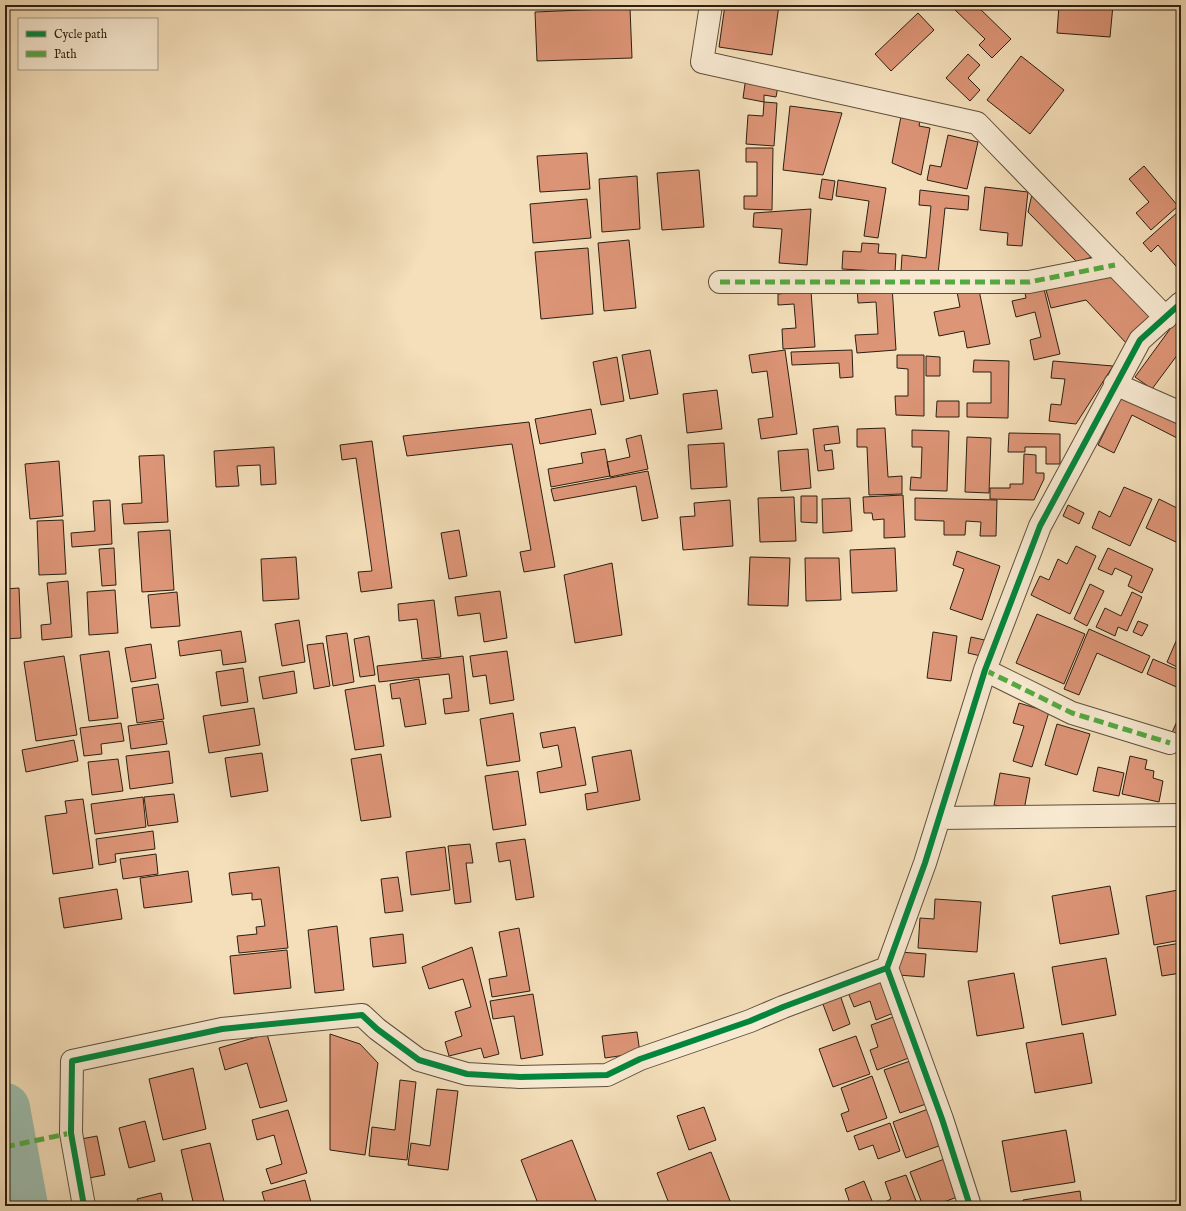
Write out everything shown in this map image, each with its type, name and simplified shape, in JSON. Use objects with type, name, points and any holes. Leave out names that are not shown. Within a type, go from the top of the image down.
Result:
[{"type":"street","points":[[711,5],[702,62],[977,123],[1115,265],[1174,310],[1140,340],[1040,526],[985,670],[925,863],[886,968],[942,1119],[970,1206]]},
{"type":"street","points":[[720,282],[1029,282],[1115,265]]},
{"type":"street","points":[[1115,384],[1181,413]]},
{"type":"street","points":[[985,670],[1072,713],[1170,743]]},
{"type":"street","points":[[939,818],[1181,815]]},
{"type":"street","points":[[84,1206],[71,1133],[72,1061],[222,1029],[362,1015],[377,1029],[420,1060],[468,1074],[520,1077],[607,1075],[640,1059],[750,1021],[886,968]]},
{"type":"building","points":[[725,5],[779,5],[772,55],[719,47]]},
{"type":"building","points":[[950,5],[976,5],[1011,39],[992,58],[979,45],[985,39]]},
{"type":"building","points":[[981,5],[1002,5],[1002,9]]},
{"type":"building","points":[[1059,5],[1113,5],[1110,37],[1057,33]]},
{"type":"building","points":[[630,8],[632,58],[537,61],[535,12]]},
{"type":"building","points":[[918,13],[934,30],[891,71],[875,54]]},
{"type":"building","points":[[968,54],[980,65],[968,78],[980,90],[970,101],[946,78]]},
{"type":"building","points":[[1021,56],[1064,90],[1030,134],[987,100]]},
{"type":"building","points":[[746,77],[779,81],[776,97],[764,95],[764,102],[743,98]]},
{"type":"building","points":[[764,102],[777,103],[774,146],[746,144],[748,115],[763,116]]},
{"type":"building","points":[[790,106],[842,113],[823,175],[783,170]]},
{"type":"building","points":[[902,111],[921,115],[919,126],[930,128],[921,175],[892,163]]},
{"type":"building","points":[[948,135],[978,142],[967,189],[927,180],[930,165],[941,167]]},
{"type":"building","points":[[746,148],[773,148],[772,210],[744,209],[744,196],[757,196],[757,162],[746,162]]},
{"type":"building","points":[[587,153],[590,189],[540,192],[537,156]]},
{"type":"building","points":[[1144,166],[1178,206],[1151,230],[1136,213],[1149,202],[1129,179]]},
{"type":"building","points":[[699,170],[704,227],[662,230],[657,173]]},
{"type":"building","points":[[637,176],[640,229],[602,232],[599,179]]},
{"type":"building","points":[[822,179],[835,181],[832,200],[819,198]]},
{"type":"building","points":[[838,180],[886,188],[878,238],[864,236],[869,201],[836,196]]},
{"type":"building","points":[[985,187],[1028,192],[1022,246],[1007,245],[1008,233],[980,230]]},
{"type":"building","points":[[920,190],[969,196],[968,210],[945,208],[938,274],[901,271],[902,255],[926,258],[931,206],[919,205]]},
{"type":"building","points":[[1032,194],[1095,256],[1077,262],[1028,212]]},
{"type":"building","points":[[587,199],[591,238],[533,243],[530,204]]},
{"type":"building","points":[[811,209],[807,265],[779,263],[782,229],[753,227],[754,213]]},
{"type":"building","points":[[1178,212],[1181,215],[1181,272],[1158,245],[1151,252],[1143,243]]},
{"type":"building","points":[[629,240],[636,308],[604,311],[598,243]]},
{"type":"building","points":[[862,243],[879,244],[878,253],[896,254],[895,272],[842,269],[843,251],[861,252]]},
{"type":"building","points":[[588,248],[593,314],[541,319],[535,252]]},
{"type":"building","points":[[1110,275],[1152,320],[1127,344],[1086,300],[1051,308],[1046,290]]},
{"type":"building","points":[[892,285],[896,350],[857,353],[855,335],[878,334],[876,302],[858,303],[857,287]]},
{"type":"building","points":[[1044,289],[1060,354],[1034,360],[1030,340],[1041,337],[1035,312],[1016,317],[1012,301],[1026,298],[1025,293]]},
{"type":"building","points":[[979,290],[990,344],[967,348],[964,331],[939,336],[934,312],[960,307],[957,292]]},
{"type":"building","points":[[811,291],[815,347],[783,349],[782,329],[796,328],[794,304],[778,305],[778,294]]},
{"type":"building","points":[[1181,314],[1181,350],[1152,389],[1135,377]]},
{"type":"building","points":[[650,350],[658,394],[630,399],[622,355]]},
{"type":"building","points":[[785,350],[797,434],[761,439],[758,419],[773,417],[767,371],[752,373],[749,355]]},
{"type":"building","points":[[852,350],[853,377],[840,378],[839,363],[792,365],[791,352]]},
{"type":"building","points":[[897,355],[924,355],[924,416],[896,415],[895,396],[908,396],[908,369],[897,368]]},
{"type":"building","points":[[926,356],[940,357],[940,376],[926,376]]},
{"type":"building","points":[[617,357],[624,401],[601,405],[593,362]]},
{"type":"building","points":[[974,360],[1009,361],[1008,418],[967,417],[967,403],[991,403],[991,372],[973,372]]},
{"type":"building","points":[[1053,361],[1113,366],[1076,424],[1049,421],[1051,404],[1061,405],[1065,379],[1051,378]]},
{"type":"building","points":[[717,390],[722,429],[687,433],[683,394]]},
{"type":"building","points":[[1124,392],[1181,420],[1181,440],[1132,415],[1114,453],[1098,445]]},
{"type":"building","points":[[937,401],[959,401],[959,417],[936,417]]},
{"type":"building","points":[[591,409],[596,434],[540,444],[535,419]]},
{"type":"building","points":[[529,422],[555,567],[524,572],[520,552],[531,550],[512,444],[407,456],[403,436]]},
{"type":"building","points":[[838,426],[840,443],[824,445],[825,451],[832,450],[834,469],[818,471],[813,429]]},
{"type":"building","points":[[885,428],[888,477],[902,476],[902,494],[869,495],[867,447],[857,447],[857,429]]},
{"type":"building","points":[[912,430],[949,431],[947,491],[910,490],[911,477],[921,478],[922,447],[912,447]]},
{"type":"building","points":[[1009,433],[1060,434],[1060,464],[1046,464],[1046,447],[1025,447],[1025,452],[1008,452]]},
{"type":"building","points":[[641,435],[648,469],[610,477],[607,462],[630,457],[626,439]]},
{"type":"building","points":[[967,437],[991,438],[989,493],[965,492]]},
{"type":"building","points":[[372,441],[392,588],[361,592],[358,572],[372,571],[356,458],[342,460],[340,445]]},
{"type":"building","points":[[724,443],[727,487],[691,489],[688,445]]},
{"type":"building","points":[[274,447],[276,484],[261,485],[260,465],[237,466],[239,486],[216,487],[214,451]]},
{"type":"building","points":[[605,449],[610,476],[551,487],[548,469],[583,463],[581,453]]},
{"type":"building","points":[[808,449],[811,488],[781,491],[778,451]]},
{"type":"building","points":[[1024,454],[1036,455],[1036,473],[1044,473],[1044,479],[1034,500],[990,499],[990,488],[1010,488],[1010,484],[1023,484]]},
{"type":"building","points":[[164,455],[168,522],[124,524],[122,504],[142,503],[139,456]]},
{"type":"building","points":[[59,461],[63,516],[30,519],[25,464]]},
{"type":"building","points":[[648,471],[658,518],[642,521],[636,486],[554,501],[551,489]]},
{"type":"building","points":[[1124,487],[1152,499],[1130,546],[1092,528],[1099,511],[1110,517]]},
{"type":"building","points":[[903,495],[905,537],[884,538],[884,519],[873,520],[872,513],[864,513],[863,497]]},
{"type":"building","points":[[801,496],[817,496],[817,523],[801,522]]},
{"type":"building","points":[[794,497],[796,541],[760,542],[758,498]]},
{"type":"building","points":[[850,498],[852,531],[823,533],[822,499]]},
{"type":"building","points":[[915,498],[997,500],[996,536],[980,536],[981,522],[966,521],[965,535],[944,535],[944,521],[915,520]]},
{"type":"building","points":[[1159,499],[1181,510],[1181,531],[1176,542],[1146,528]]},
{"type":"building","points":[[110,500],[112,544],[72,547],[71,533],[95,531],[93,501]]},
{"type":"building","points":[[730,500],[733,546],[683,550],[680,517],[695,516],[694,503]]},
{"type":"building","points":[[1068,505],[1084,513],[1079,524],[1063,516]]},
{"type":"building","points":[[63,520],[66,574],[39,575],[37,521]]},
{"type":"building","points":[[170,530],[174,590],[142,592],[138,532]]},
{"type":"building","points":[[459,530],[467,576],[449,579],[441,533]]},
{"type":"building","points":[[1076,546],[1096,556],[1070,614],[1031,595],[1040,576],[1049,580],[1058,559],[1067,564]]},
{"type":"building","points":[[114,548],[116,585],[102,586],[99,549]]},
{"type":"building","points":[[895,548],[897,591],[852,593],[850,550]]},
{"type":"building","points":[[1108,548],[1153,569],[1142,593],[1128,586],[1132,576],[1115,568],[1112,575],[1098,569]]},
{"type":"building","points":[[957,551],[1000,566],[982,620],[950,609],[964,569],[953,565]]},
{"type":"building","points":[[296,557],[299,599],[263,601],[261,559]]},
{"type":"building","points":[[750,557],[790,558],[788,606],[748,605]]},
{"type":"building","points":[[805,558],[839,558],[841,600],[806,601]]},
{"type":"building","points":[[612,563],[622,635],[575,643],[564,575]]},
{"type":"building","points":[[68,581],[72,637],[42,640],[41,625],[51,624],[47,583]]},
{"type":"building","points":[[1090,584],[1104,591],[1087,626],[1074,619]]},
{"type":"building","points":[[19,588],[21,638],[5,639],[5,589]]},
{"type":"building","points":[[115,590],[118,633],[89,635],[87,592]]},
{"type":"building","points":[[500,591],[507,638],[484,642],[480,613],[458,616],[455,597]]},
{"type":"building","points":[[177,592],[180,626],[151,628],[148,595]]},
{"type":"building","points":[[1132,592],[1142,597],[1127,631],[1118,627],[1115,636],[1096,627],[1105,608],[1121,616]]},
{"type":"building","points":[[434,600],[441,657],[422,659],[417,619],[399,621],[398,604]]},
{"type":"building","points":[[1037,614],[1085,634],[1064,684],[1016,663]]},
{"type":"building","points":[[299,620],[305,662],[282,666],[275,624]]},
{"type":"building","points":[[1138,621],[1148,625],[1142,636],[1133,632]]},
{"type":"building","points":[[1089,629],[1150,656],[1142,673],[1097,653],[1079,695],[1064,689]]},
{"type":"building","points":[[241,631],[246,662],[223,665],[221,650],[180,656],[178,641]]},
{"type":"building","points":[[933,632],[957,636],[951,681],[927,678]]},
{"type":"building","points":[[347,633],[354,682],[333,686],[326,636]]},
{"type":"building","points":[[369,636],[375,675],[360,677],[354,639]]},
{"type":"building","points":[[971,637],[989,641],[985,657],[968,653]]},
{"type":"building","points":[[1177,639],[1181,641],[1181,669],[1167,662]]},
{"type":"building","points":[[323,643],[330,686],[314,689],[307,645]]},
{"type":"building","points":[[151,644],[156,678],[131,682],[125,648]]},
{"type":"building","points":[[109,651],[118,718],[89,721],[80,655]]},
{"type":"building","points":[[507,651],[514,700],[490,704],[486,675],[473,677],[470,656]]},
{"type":"building","points":[[64,656],[77,735],[36,741],[24,662]]},
{"type":"building","points":[[463,656],[469,711],[445,714],[443,699],[452,698],[449,674],[379,682],[377,666]]},
{"type":"building","points":[[1153,659],[1181,671],[1181,689],[1147,674]]},
{"type":"building","points":[[243,668],[248,702],[221,706],[216,672]]},
{"type":"building","points":[[294,671],[297,693],[263,699],[259,677]]},
{"type":"building","points":[[419,679],[426,724],[405,727],[400,698],[392,699],[390,684]]},
{"type":"building","points":[[158,684],[164,719],[137,723],[132,688]]},
{"type":"building","points":[[375,685],[384,746],[355,750],[345,690]]},
{"type":"building","points":[[1019,703],[1049,712],[1032,767],[1013,761],[1024,726],[1013,723]]},
{"type":"building","points":[[254,708],[260,745],[209,753],[203,716]]},
{"type":"building","points":[[1181,712],[1181,739],[1171,735]]},
{"type":"building","points":[[513,713],[520,761],[487,766],[480,719]]},
{"type":"building","points":[[163,721],[167,744],[131,749],[128,726]]},
{"type":"building","points":[[121,723],[124,741],[101,744],[102,754],[84,756],[80,728]]},
{"type":"building","points":[[1057,724],[1090,734],[1077,775],[1045,765]]},
{"type":"building","points":[[575,727],[586,785],[540,793],[537,772],[562,767],[558,745],[543,748],[540,733]]},
{"type":"building","points":[[74,740],[78,761],[26,772],[22,750]]},
{"type":"building","points":[[631,750],[640,800],[587,810],[585,794],[598,792],[592,757]]},
{"type":"building","points":[[169,751],[173,783],[130,789],[126,756]]},
{"type":"building","points":[[262,753],[268,791],[231,797],[225,758]]},
{"type":"building","points":[[381,754],[391,817],[361,821],[351,759]]},
{"type":"building","points":[[1130,756],[1147,760],[1145,769],[1154,771],[1153,778],[1163,781],[1159,802],[1122,794]]},
{"type":"building","points":[[118,759],[123,791],[92,795],[88,762]]},
{"type":"building","points":[[1098,767],[1124,773],[1119,796],[1093,791]]},
{"type":"building","points":[[518,771],[526,825],[493,830],[485,776]]},
{"type":"building","points":[[1000,773],[1030,778],[1024,810],[994,805]]},
{"type":"building","points":[[174,794],[178,822],[148,826],[144,797]]},
{"type":"building","points":[[143,797],[146,827],[95,834],[91,804]]},
{"type":"building","points":[[83,799],[93,868],[53,874],[45,816],[67,813],[65,801]]},
{"type":"building","points":[[153,831],[155,849],[115,854],[116,862],[99,865],[96,839]]},
{"type":"building","points":[[525,839],[534,897],[516,900],[510,860],[499,862],[496,843]]},
{"type":"building","points":[[470,844],[473,863],[466,863],[471,902],[455,904],[448,846]]},
{"type":"building","points":[[445,847],[450,890],[411,895],[406,852]]},
{"type":"building","points":[[156,854],[158,874],[123,879],[120,859]]},
{"type":"building","points":[[279,867],[288,948],[239,953],[237,936],[257,934],[256,927],[265,926],[261,899],[252,900],[252,893],[232,895],[229,873]]},
{"type":"building","points":[[188,871],[192,902],[144,908],[140,878]]},
{"type":"building","points":[[398,877],[403,911],[385,913],[381,879]]},
{"type":"building","points":[[1110,886],[1119,934],[1060,944],[1052,896]]},
{"type":"building","points":[[117,889],[122,919],[64,928],[59,898]]},
{"type":"building","points":[[1178,890],[1181,909],[1181,940],[1154,945],[1146,896]]},
{"type":"building","points":[[935,899],[981,902],[977,952],[918,948],[920,918],[934,919]]},
{"type":"building","points":[[337,926],[344,990],[315,993],[308,930]]},
{"type":"building","points":[[519,928],[530,991],[492,997],[489,979],[507,976],[499,932]]},
{"type":"building","points":[[403,934],[406,963],[373,967],[370,938]]},
{"type":"building","points":[[1181,943],[1181,973],[1162,976],[1157,947]]},
{"type":"building","points":[[472,947],[499,1054],[484,1058],[481,1048],[449,1056],[445,1042],[462,1036],[455,1012],[471,1007],[463,979],[429,989],[422,967]]},
{"type":"building","points":[[287,950],[291,988],[234,994],[230,956]]},
{"type":"building","points":[[900,952],[926,954],[924,977],[898,975]]},
{"type":"building","points":[[1106,958],[1116,1015],[1062,1025],[1052,967]]},
{"type":"building","points":[[1014,973],[1024,1028],[977,1036],[968,981]]},
{"type":"building","points":[[884,977],[896,1012],[876,1020],[870,1001],[854,1007],[847,990]]},
{"type":"building","points":[[839,992],[850,1024],[833,1031],[821,999]]},
{"type":"building","points":[[533,994],[543,1055],[521,1059],[514,1016],[493,1019],[490,1001]]},
{"type":"building","points":[[899,1015],[914,1056],[877,1070],[870,1050],[878,1047],[871,1025]]},
{"type":"building","points":[[637,1032],[640,1053],[605,1058],[602,1036]]},
{"type":"building","points":[[1083,1033],[1092,1083],[1035,1093],[1026,1043]]},
{"type":"building","points":[[267,1034],[287,1101],[260,1108],[247,1063],[225,1070],[219,1048]]},
{"type":"building","points":[[330,1034],[360,1044],[378,1063],[365,1155],[330,1150]]},
{"type":"building","points":[[856,1036],[870,1074],[833,1087],[819,1049]]},
{"type":"building","points":[[913,1060],[929,1103],[900,1113],[884,1070]]},
{"type":"building","points":[[193,1068],[206,1129],[163,1140],[149,1079]]},
{"type":"building","points":[[872,1076],[887,1118],[847,1132],[841,1114],[849,1111],[841,1088]]},
{"type":"building","points":[[400,1080],[416,1082],[407,1160],[369,1156],[372,1127],[395,1130]]},
{"type":"building","points":[[437,1089],[458,1091],[448,1170],[408,1165],[411,1143],[430,1146]]},
{"type":"building","points":[[704,1107],[716,1140],[689,1150],[677,1116]]},
{"type":"building","points":[[931,1108],[944,1144],[906,1158],[893,1122]]},
{"type":"building","points":[[288,1110],[307,1173],[271,1184],[266,1169],[282,1164],[274,1135],[257,1140],[252,1120]]},
{"type":"building","points":[[145,1121],[155,1161],[129,1168],[119,1128]]},
{"type":"building","points":[[890,1123],[900,1151],[878,1159],[873,1145],[859,1150],[854,1136]]},
{"type":"building","points":[[1066,1130],[1075,1182],[1011,1192],[1002,1141]]},
{"type":"building","points":[[97,1136],[105,1175],[89,1178],[81,1139]]},
{"type":"building","points":[[572,1140],[598,1206],[539,1206],[521,1160]]},
{"type":"building","points":[[210,1143],[225,1206],[194,1206],[181,1150]]},
{"type":"building","points":[[711,1152],[732,1206],[670,1206],[657,1173]]},
{"type":"building","points":[[947,1158],[960,1196],[933,1206],[923,1206],[910,1172]]},
{"type":"building","points":[[906,1175],[918,1206],[877,1206],[891,1199],[885,1182]]},
{"type":"building","points":[[305,1180],[312,1206],[266,1206],[262,1192]]},
{"type":"building","points":[[864,1181],[874,1206],[851,1206],[845,1189]]},
{"type":"building","points":[[1080,1191],[1082,1206],[1024,1206],[1023,1200]]},
{"type":"building","points":[[161,1193],[164,1206],[139,1206],[137,1199]]},
{"type":"building","points":[[960,1200],[962,1206],[943,1206]]},
{"type":"waterway","points":[[5,1108],[23,1206]]},
{"type":"marked path","points":[[720,282],[1029,282],[1115,265]]},
{"type":"marked path","points":[[985,670],[1072,713],[1170,743]]},
{"type":"marked path","points":[[5,1147],[71,1133]]},
{"type":"cycle path","points":[[970,1206],[942,1119],[887,968],[925,863],[985,670],[1040,526],[1140,340],[1181,303]]},
{"type":"cycle path","points":[[84,1206],[71,1133],[72,1061],[222,1029],[362,1015],[377,1029],[419,1060],[467,1074],[520,1077],[607,1075],[640,1059],[750,1021],[887,968]]}]
